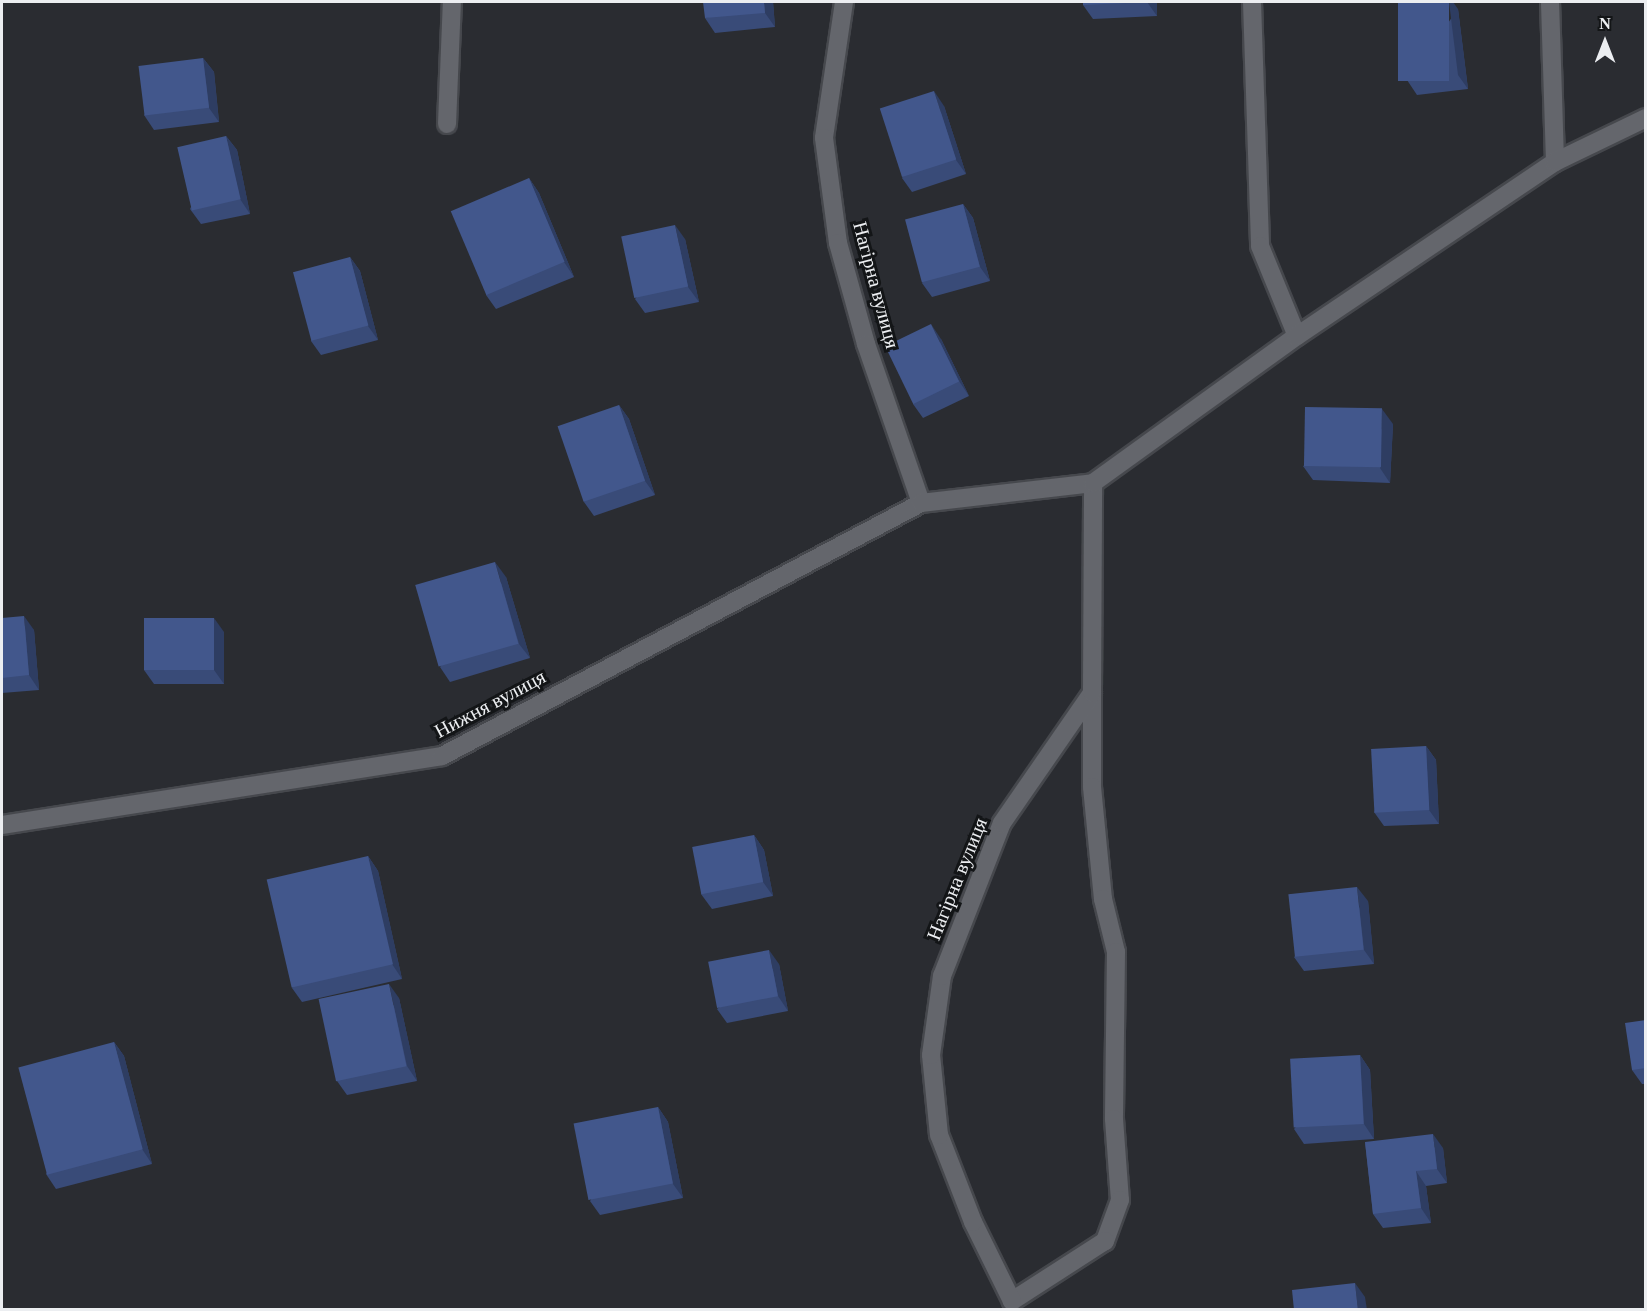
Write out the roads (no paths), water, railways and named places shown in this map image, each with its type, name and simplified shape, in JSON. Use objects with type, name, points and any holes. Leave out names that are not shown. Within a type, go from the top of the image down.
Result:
[{"type":"street","points":[[447,124],[452,2]]},
{"type":"street","name":"Нагірна вулиця","points":[[844,2],[824,138],[838,243],[866,344],[921,503]]},
{"type":"street","points":[[1252,2],[1260,246],[1297,336]]},
{"type":"street","points":[[1550,2],[1555,162]]},
{"type":"street","points":[[921,503],[1093,483],[1297,336],[1555,162],[1646,118]]},
{"type":"street","points":[[1092,693],[1093,483]]},
{"type":"street","name":"Нижня вулиця","points":[[2,825],[442,756],[921,503]]},
{"type":"street","name":"Нагірна вулиця","points":[[1092,693],[1092,787],[1103,899],[1116,951],[1114,1119],[1120,1200],[1105,1242],[1012,1301],[973,1222],[939,1135],[931,1055],[942,976],[1002,823],[1092,693]]}]
